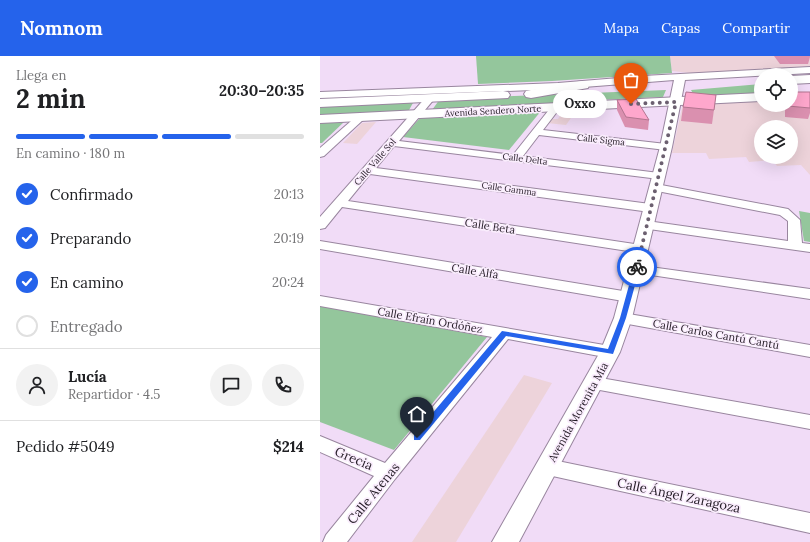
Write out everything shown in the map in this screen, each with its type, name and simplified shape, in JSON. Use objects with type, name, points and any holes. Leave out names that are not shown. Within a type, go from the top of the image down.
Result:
[{"type":"main road","points":[[798,80],[810,79]]},
{"type":"main road","points":[[678,89],[754,83]]},
{"type":"main road","points":[[531,94],[583,84]]},
{"type":"main road","name":"Avenida Sendero Norte","points":[[320,119],[555,108],[678,89]]},
{"type":"main road","name":"Avenida Sendero Norte","points":[[320,103],[678,89],[754,96]]},
{"type":"street","name":"Avenida Sendero Norte","points":[[320,95],[583,84],[678,89],[810,70]]},
{"type":"street","name":"Avenida Morenita Mía","points":[[505,542],[594,383],[610,352],[623,318],[648,216],[658,182],[678,89]]},
{"type":"street","name":"Calle Valle Sol","points":[[320,225],[430,98]]},
{"type":"street","points":[[516,158],[555,108]]},
{"type":"street","points":[[322,151],[361,117]]},
{"type":"street","name":"Calle Sigma","points":[[536,132],[666,147]]},
{"type":"street","name":"Calle Delta","points":[[392,143],[516,158],[658,182],[784,212],[794,220],[795,246]]},
{"type":"street","name":"Calle Gamma","points":[[368,170],[648,216],[810,248]]},
{"type":"street","name":"Calle Beta","points":[[339,203],[641,249]]},
{"type":"street","name":"Calle Alfa","points":[[320,245],[629,297]]},
{"type":"street","points":[[636,269],[810,294]]},
{"type":"street","name":"Calle Efraín Ordóñez","points":[[320,301],[610,352]]},
{"type":"street","name":"Calle Carlos Cantú Cantú","points":[[623,318],[810,350]]},
{"type":"street","name":"Calle Atenas","points":[[334,542],[388,473],[504,333]]},
{"type":"street","points":[[594,383],[810,422]]},
{"type":"street","name":"Grecia","points":[[320,444],[388,473]]},
{"type":"street","name":"Calle Ángel Zaragoza","points":[[548,467],[810,523]]},
{"type":"shaded area","points":[[670,56],[810,56],[810,67],[754,68],[754,70],[690,73],[672,71]]},
{"type":"shaded area","points":[[810,97],[810,175],[801,165],[777,166],[775,164],[798,164],[798,120],[754,120],[754,162],[749,162],[746,157],[709,159],[706,153],[672,153],[683,103],[754,99],[754,112],[798,112],[798,102]]},
{"type":"shaded area","points":[[578,108],[566,125],[547,123],[550,119],[558,119],[565,109]]},
{"type":"shaded area","points":[[376,122],[357,144],[343,143],[362,123]]},
{"type":"shaded area","points":[[524,375],[552,383],[456,542],[412,542]]},
{"type":"green space","points":[[476,56],[670,56],[672,73],[478,84]]},
{"type":"green space","points":[[754,85],[754,94],[695,97],[691,90]]},
{"type":"green space","points":[[666,90],[663,97],[597,100],[564,104],[432,110],[440,99]]},
{"type":"green space","points":[[414,101],[408,112],[320,116],[320,106]]},
{"type":"green space","points":[[541,111],[509,150],[403,137],[420,118]]},
{"type":"green space","points":[[345,121],[322,143],[320,143],[320,123]]},
{"type":"green space","points":[[799,211],[810,213],[810,242],[804,241]]},
{"type":"green space","points":[[320,305],[487,337],[394,450],[320,422]]},
{"type":"building","points":[[686,92],[716,95],[714,110],[683,107]]},
{"type":"building","points":[[798,92],[810,92],[810,108],[798,107]]},
{"type":"building","points":[[636,99],[649,120],[626,117],[617,100]]},
{"type":"way so far","points":[[631,104],[676,102],[637,267]]},
{"type":"place","name":"Oxxo","points":[[631,104]]},
{"type":"route","points":[[417,438],[504,333],[610,352],[623,318],[637,267]]}]
